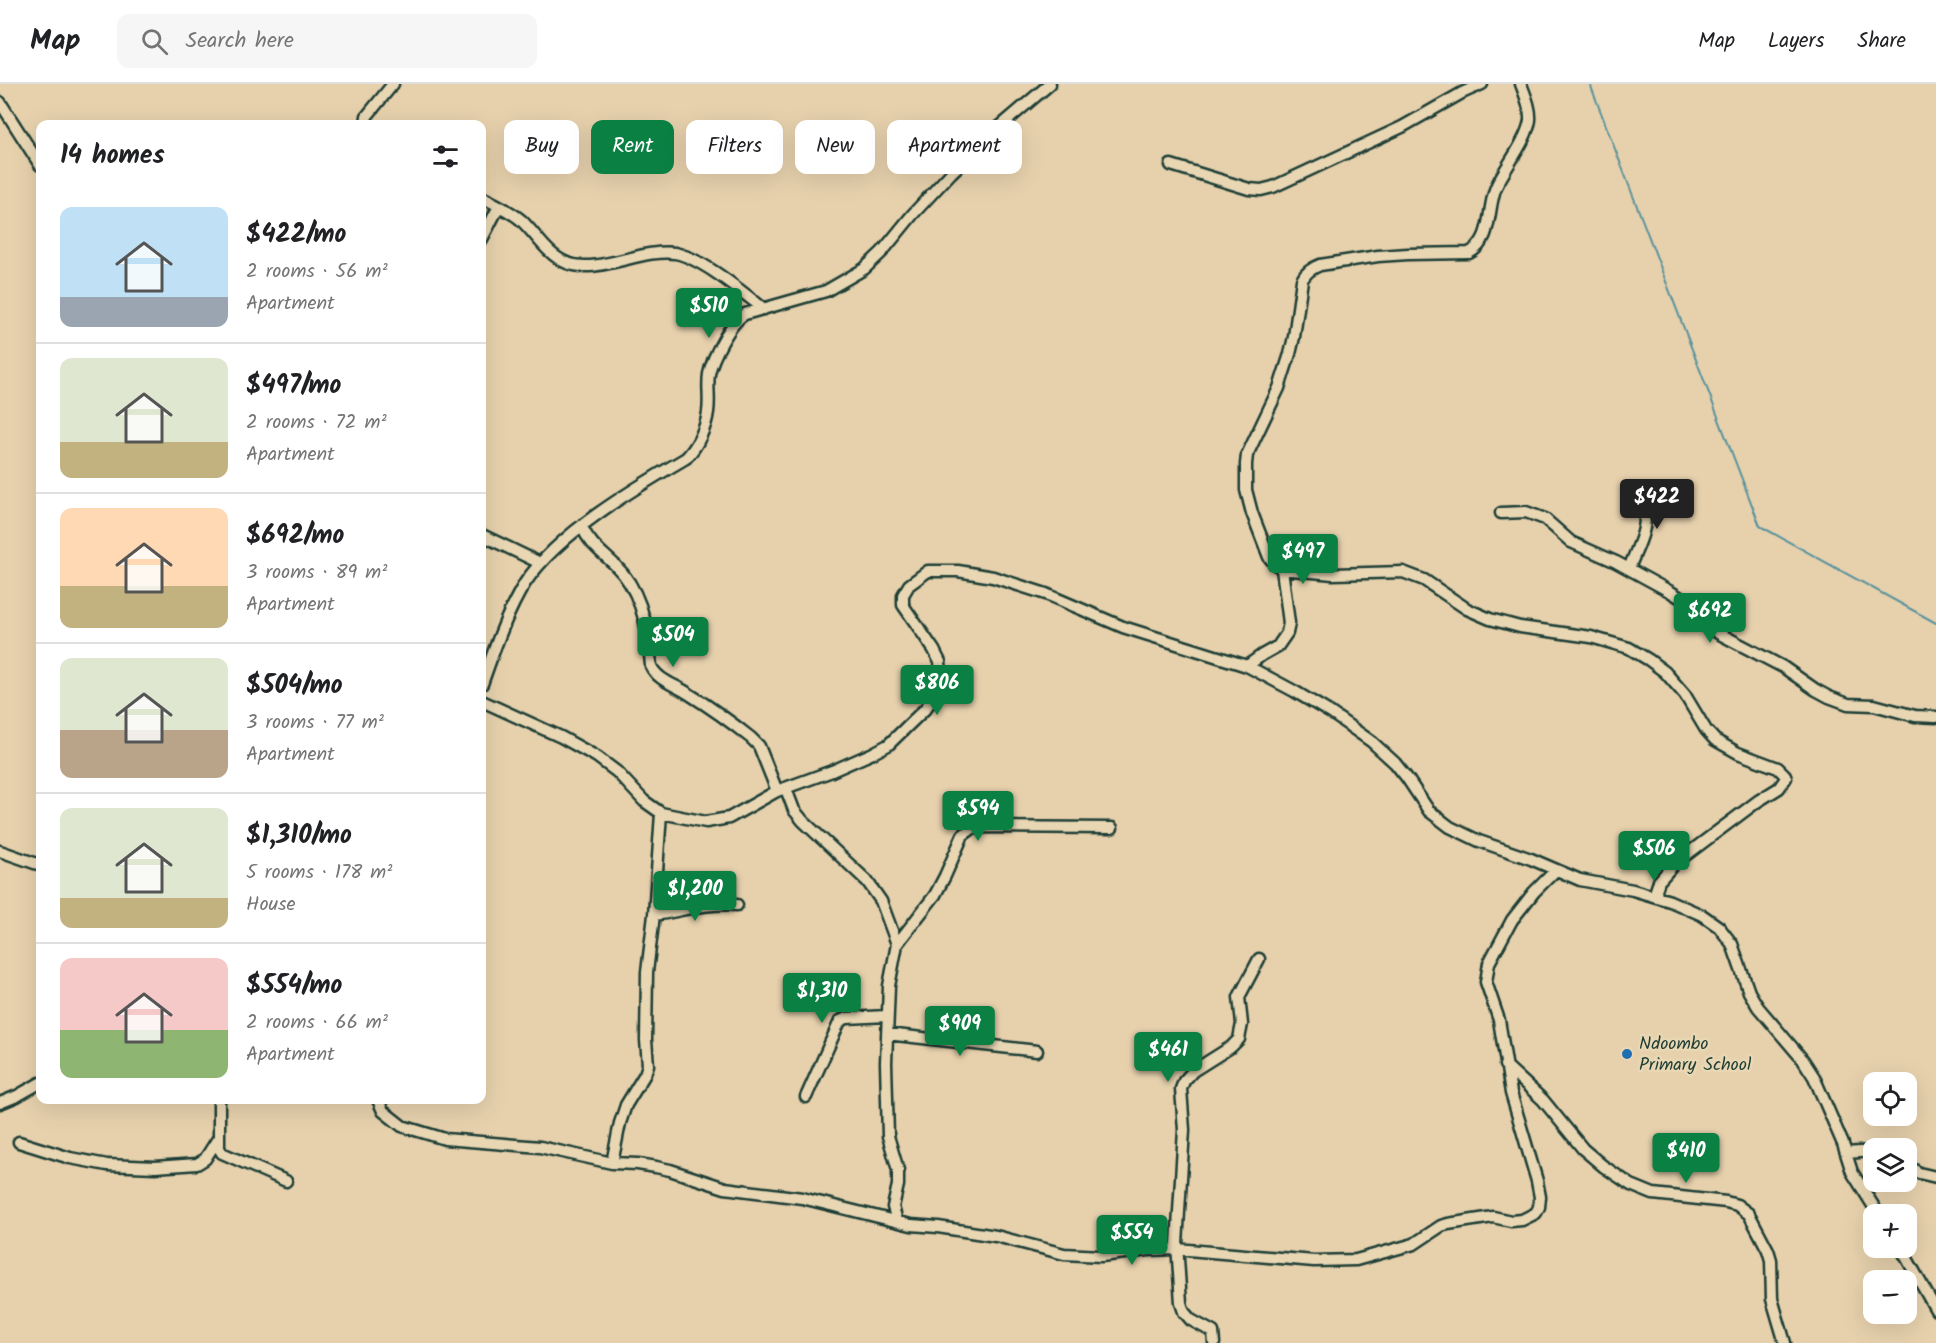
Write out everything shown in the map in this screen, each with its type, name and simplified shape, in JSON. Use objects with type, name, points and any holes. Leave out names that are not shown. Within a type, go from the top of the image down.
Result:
[{"type":"street","points":[[366,120],[367,116],[393,84]]},
{"type":"street","points":[[486,674],[512,607],[540,563],[582,527],[628,494],[686,459],[691,453],[706,420],[710,370],[735,322],[741,316],[826,291],[864,269],[882,252],[951,173],[996,130],[1050,84]]},
{"type":"street","points":[[1171,165],[1249,189],[1261,190],[1273,187],[1402,127],[1482,84]]},
{"type":"street","points":[[1521,84],[1530,122],[1496,188],[1485,236],[1476,250],[1469,253],[1378,256],[1320,265],[1312,268],[1302,280],[1290,354],[1279,388],[1247,455],[1246,490],[1255,524],[1269,556],[1282,569],[1333,573],[1403,572],[1424,580],[1460,604],[1490,619],[1520,627],[1591,637],[1629,648],[1665,672],[1685,695],[1706,730],[1715,740],[1726,748],[1771,764],[1783,772],[1785,780],[1779,788],[1674,864],[1659,881],[1656,890],[1657,897]]},
{"type":"street","points":[[0,102],[36,159]]},
{"type":"street","points":[[486,199],[519,219],[548,250],[566,263],[576,266],[591,265],[660,252],[676,254],[701,264],[764,309]]},
{"type":"street","points":[[486,231],[499,206]]},
{"type":"street","points":[[1629,569],[1640,542],[1645,517],[1636,492]]},
{"type":"street","points":[[1501,513],[1526,512],[1545,519],[1571,542],[1629,569],[1684,600],[1718,633],[1784,667],[1829,697],[1848,704],[1874,705],[1915,716],[1936,717]]},
{"type":"street","points":[[582,527],[589,542],[626,577],[635,592],[654,672],[751,738],[759,746],[781,790],[794,810],[867,881],[880,901],[897,944]]},
{"type":"street","points":[[486,537],[540,563]]},
{"type":"street","points":[[1246,666],[1278,646],[1287,633],[1289,623],[1282,569]]},
{"type":"street","points":[[486,703],[561,736],[597,756],[617,772],[644,801],[661,813],[706,822],[718,821],[729,818],[781,790],[832,771],[888,745],[933,698],[940,681],[940,662],[903,605],[905,590],[916,579],[928,571],[958,571],[993,577],[1047,594],[1124,627],[1246,666],[1294,691],[1331,713],[1372,742],[1395,763],[1429,812],[1450,827],[1479,841],[1588,883],[1657,897],[1702,915],[1719,927],[1732,944],[1749,992],[1758,1007],[1814,1077],[1852,1172],[1871,1204]]},
{"type":"street","points":[[612,1163],[626,1105],[648,1065],[647,972],[654,915],[661,813]]},
{"type":"street","points":[[897,1221],[893,1208],[898,1185],[898,1170],[888,1136],[886,1064],[889,986],[897,944],[935,895],[967,830],[1017,826],[1112,828]]},
{"type":"street","points":[[0,851],[36,864]]},
{"type":"street","points":[[380,1104],[383,1111],[402,1126],[429,1135],[460,1141],[487,1141],[540,1147],[612,1163],[638,1164],[670,1170],[725,1188],[802,1198],[911,1225],[996,1236],[1064,1254],[1101,1256],[1177,1249],[1314,1261],[1356,1260],[1414,1244],[1441,1226],[1448,1224],[1493,1217],[1510,1221],[1536,1213],[1540,1197],[1511,1093],[1498,1020],[1486,982],[1486,974],[1497,946],[1512,920],[1534,892],[1556,870]]},
{"type":"street","points":[[654,915],[708,905],[737,905]]},
{"type":"street","points":[[1214,1343],[1213,1332],[1191,1320],[1182,1307],[1177,1249],[1184,1130],[1181,1089],[1184,1081],[1193,1071],[1231,1047],[1239,1039],[1242,1024],[1239,997],[1259,959]]},
{"type":"street","points":[[806,1097],[840,1021],[847,1018],[887,1016]]},
{"type":"street","points":[[887,1034],[1037,1052]]},
{"type":"street","points":[[1505,1065],[1543,1100],[1583,1149],[1603,1166],[1632,1185],[1653,1194],[1726,1202],[1737,1205],[1745,1211],[1768,1250],[1771,1260],[1772,1299],[1785,1343]]},
{"type":"street","points":[[0,1103],[36,1085]]},
{"type":"street","points":[[219,1104],[219,1148],[222,1153],[286,1181]]},
{"type":"street","points":[[19,1142],[89,1162],[155,1167],[197,1164],[205,1159],[219,1137]]},
{"type":"street","points":[[1846,1154],[1863,1152]]},
{"type":"street","points":[[1917,1172],[1936,1177]]},
{"type":"street","points":[[1907,1258],[1936,1310]]},
{"type":"waterway","points":[[1590,84],[1760,526],[1936,623]]},
{"type":"place","name":"Ndoombo Primary School","points":[[1627,1054]]}]
